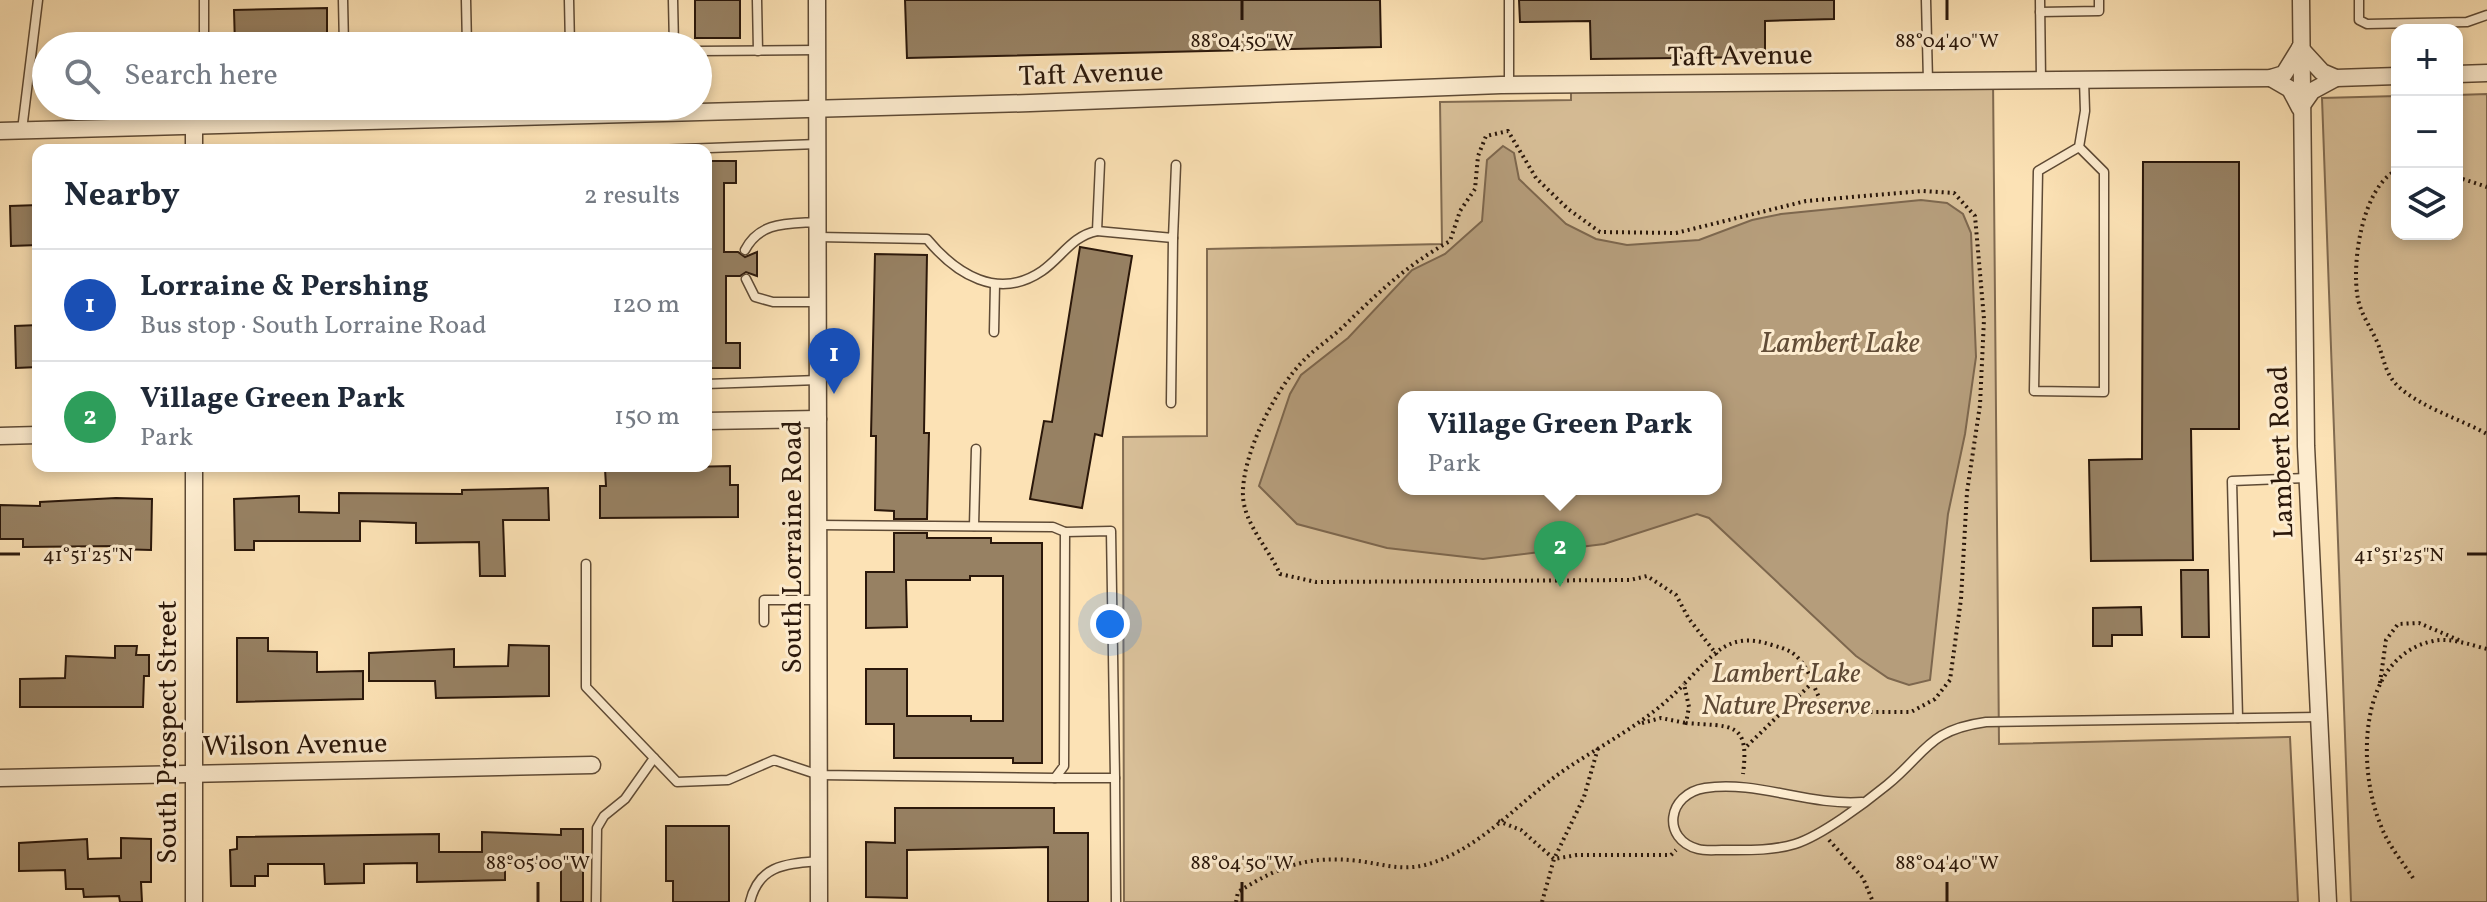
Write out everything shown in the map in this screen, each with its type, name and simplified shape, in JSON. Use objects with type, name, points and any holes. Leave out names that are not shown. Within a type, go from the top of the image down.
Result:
[{"type":"street","name":"South Lorraine Road","points":[[817,0],[819,902]]},
{"type":"street","name":"Lambert Road","points":[[2301,0],[2300,108],[2308,478],[2328,902]]},
{"type":"street","points":[[2271,78],[2284,74],[2300,48],[2322,72],[2336,78],[2391,76]]},
{"type":"street","points":[[2463,74],[2487,73]]},
{"type":"street","name":"Taft Avenue","points":[[712,110],[819,109],[1509,85],[2271,78]]},
{"type":"street","points":[[2271,78],[2290,89],[2300,108],[2312,91],[2336,78]]},
{"type":"street","name":"Taft Avenue","points":[[0,131],[321,120]]},
{"type":"street","points":[[194,126],[194,144]]},
{"type":"street","points":[[712,421],[818,419]]},
{"type":"street","points":[[0,436],[32,435]]},
{"type":"street","name":"South Prospect Street","points":[[194,472],[194,902]]},
{"type":"street","name":"Wilson Avenue","points":[[0,778],[592,765]]},
{"type":"lane","points":[[34,32],[38,0]]},
{"type":"lane","points":[[204,0],[204,32]]},
{"type":"lane","points":[[343,0],[344,32]]},
{"type":"lane","points":[[466,0],[467,32]]},
{"type":"lane","points":[[569,0],[570,32]]},
{"type":"lane","points":[[673,0],[674,32]]},
{"type":"lane","points":[[757,0],[758,51]]},
{"type":"lane","points":[[1509,0],[1509,85]]},
{"type":"lane","points":[[1926,0],[1928,81]]},
{"type":"lane","points":[[2040,0],[2041,80]]},
{"type":"lane","points":[[2040,12],[2099,11],[2099,0]]},
{"type":"lane","points":[[2359,0],[2359,20],[2367,24],[2467,22],[2487,15]]},
{"type":"lane","points":[[22,130],[32,49]]},
{"type":"lane","points":[[712,51],[818,50]]},
{"type":"lane","points":[[2079,147],[2085,111],[2084,79]]},
{"type":"lane","points":[[712,148],[818,144]]},
{"type":"lane","points":[[2079,147],[2104,172],[2104,392],[2034,391],[2038,171],[2079,147]]},
{"type":"lane","points":[[1097,231],[1100,163]]},
{"type":"lane","points":[[1171,403],[1176,165]]},
{"type":"lane","points":[[745,250],[753,234],[773,225],[927,239],[960,272],[995,284],[1016,282],[1041,272],[1082,234],[1097,231],[1173,238]]},
{"type":"lane","points":[[746,279],[755,297],[773,302],[818,302]]},
{"type":"lane","points":[[994,332],[995,284]]},
{"type":"lane","points":[[712,384],[818,380]]},
{"type":"lane","points":[[974,526],[976,449]]},
{"type":"lane","points":[[2238,718],[2232,481],[2308,478]]},
{"type":"lane","points":[[818,525],[1053,527],[1065,532],[1111,531],[1116,902]]},
{"type":"lane","points":[[1055,778],[1064,766],[1065,532]]},
{"type":"lane","points":[[586,564],[586,687],[677,782],[728,780],[774,760],[819,775],[1115,778]]},
{"type":"lane","points":[[764,622],[764,600],[819,600]]},
{"type":"lane","points":[[1862,802],[1842,803],[1741,789],[1705,788],[1680,798],[1674,808],[1673,821],[1683,842],[1699,850],[1757,850],[1792,845],[1819,831],[1888,785],[1945,731],[1963,725],[2319,717]]},
{"type":"lane","points":[[596,902],[597,828],[604,816],[625,799],[654,758]]},
{"type":"lane","points":[[750,902],[754,884],[771,870],[786,864],[819,861]]},
{"type":"path","points":[[1236,902],[1238,892],[1274,869],[1311,860],[1358,861],[1393,868],[1423,866],[1458,854],[1598,748],[1661,709],[1717,655],[1724,645],[1740,638],[1755,638],[1792,651],[1805,666],[1822,703],[1852,712],[1911,712],[1935,699],[1950,680],[1961,599],[1967,492],[1980,405],[1984,319],[1975,216],[1954,193],[1922,191],[1806,201],[1676,233],[1600,232],[1568,209],[1536,178],[1508,131],[1486,136],[1478,156],[1475,189],[1460,211],[1450,241],[1407,266],[1303,361],[1285,382],[1259,429],[1249,464],[1243,496],[1247,517],[1280,574],[1316,582],[1630,580],[1647,576],[1676,595],[1689,619],[1717,655]]},
{"type":"path","points":[[2391,173],[2375,190],[2364,217],[2357,276],[2361,309],[2378,343],[2384,366],[2400,388],[2487,434]]},
{"type":"path","points":[[2463,179],[2487,187]]},
{"type":"path","points":[[2413,878],[2381,827],[2367,774],[2368,732],[2384,654],[2392,628],[2403,622],[2428,626],[2479,647]]},
{"type":"path","points":[[2380,685],[2391,665],[2402,654],[2435,640],[2487,649]]},
{"type":"path","points":[[2384,654],[2391,665]]},
{"type":"path","points":[[1684,684],[1689,707],[1686,723]]},
{"type":"path","points":[[1747,746],[1811,684]]},
{"type":"path","points":[[1635,725],[1661,718],[1729,726],[1743,735],[1747,746],[1741,789]]},
{"type":"path","points":[[1542,902],[1554,859],[1584,797],[1598,748]]},
{"type":"path","points":[[1498,821],[1521,830],[1542,844],[1554,859]]},
{"type":"path","points":[[1819,831],[1863,878],[1873,902]]},
{"type":"path","points":[[1554,859],[1577,855],[1671,855],[1683,842]]},
{"type":"green space","name":"Lambert Lake Nature Preserve","points":[[1993,78],[1999,744],[2290,737],[2298,902],[1124,902],[1123,437],[1207,436],[1207,249],[1442,244],[1440,102],[1571,100],[1571,88]]},
{"type":"green space","points":[[2487,94],[2487,902],[2351,902],[2322,98],[2391,96],[2391,240],[2463,240],[2463,95]]},
{"type":"water","name":"Lambert Lake","points":[[1503,146],[1514,153],[1519,179],[1566,224],[1596,239],[1627,245],[1699,240],[1752,220],[1781,214],[1921,200],[1947,203],[1963,214],[1971,233],[1976,357],[1965,434],[1948,514],[1930,680],[1909,685],[1888,678],[1856,656],[1709,518],[1697,514],[1604,544],[1483,559],[1387,548],[1297,524],[1259,486],[1290,394],[1301,375],[1348,338],[1412,270],[1445,254],[1482,221],[1487,160]]},
{"type":"building","points":[[695,0],[740,0],[740,38],[712,38],[712,32],[695,32]]},
{"type":"building","points":[[905,0],[1380,0],[1381,47],[907,58]]},
{"type":"building","points":[[1519,0],[1834,0],[1834,19],[1765,21],[1765,57],[1591,59],[1590,21],[1520,22]]},
{"type":"building","points":[[327,8],[327,32],[235,32],[234,10]]},
{"type":"building","points":[[712,161],[736,161],[736,183],[724,183],[724,252],[738,252],[745,257],[757,252],[757,276],[746,272],[740,276],[726,276],[726,343],[740,343],[740,368],[712,368]]},
{"type":"building","points":[[2143,162],[2239,162],[2239,429],[2191,429],[2193,560],[2091,561],[2089,460],[2142,459]]},
{"type":"building","points":[[32,205],[32,245],[11,246],[10,206]]},
{"type":"building","points":[[1080,247],[1132,256],[1102,436],[1095,434],[1082,508],[1030,499],[1044,421],[1052,422]]},
{"type":"building","points":[[875,254],[927,255],[924,433],[929,433],[927,519],[894,519],[894,511],[875,510],[876,436],[871,436]]},
{"type":"building","points":[[32,325],[32,367],[16,368],[15,326]]},
{"type":"building","points":[[712,466],[730,466],[730,485],[738,485],[738,517],[600,518],[600,486],[606,486],[605,472],[712,472]]},
{"type":"building","points":[[548,488],[549,520],[503,520],[505,576],[480,576],[479,542],[416,543],[416,523],[360,521],[360,541],[254,541],[254,550],[235,550],[234,499],[299,496],[299,512],[339,513],[339,493],[462,494],[462,490]]},
{"type":"building","points":[[152,499],[151,550],[115,549],[116,546],[23,547],[23,539],[0,539],[0,505],[40,506],[40,502]]},
{"type":"building","points":[[894,533],[927,533],[927,538],[991,538],[991,543],[1042,543],[1042,763],[1013,763],[1013,758],[894,758],[894,724],[866,724],[866,669],[907,669],[907,716],[971,716],[971,721],[1003,721],[1003,576],[970,576],[970,580],[906,580],[907,627],[866,628],[866,572],[894,572]]},
{"type":"building","points":[[2181,570],[2208,570],[2209,637],[2182,637]]},
{"type":"building","points":[[2141,607],[2142,635],[2112,635],[2112,646],[2093,646],[2093,608]]},
{"type":"building","points":[[237,638],[268,638],[268,651],[317,652],[317,672],[363,671],[363,699],[237,702]]},
{"type":"building","points":[[509,645],[549,646],[549,696],[436,698],[435,681],[369,681],[369,653],[454,649],[454,667],[508,666]]},
{"type":"building","points":[[115,646],[137,646],[136,655],[149,655],[149,676],[144,676],[143,707],[20,707],[20,679],[65,678],[66,656],[115,658]]},
{"type":"building","points":[[895,808],[1054,808],[1054,833],[1088,833],[1088,902],[1048,902],[1048,847],[907,850],[907,898],[866,897],[866,842],[895,843]]},
{"type":"building","points":[[666,826],[729,826],[729,902],[673,902],[673,881],[666,881]]},
{"type":"building","points":[[561,829],[583,829],[583,902],[561,902],[561,863],[505,863],[505,880],[417,882],[417,863],[364,864],[364,883],[325,884],[324,864],[268,864],[268,876],[255,876],[255,886],[231,886],[230,850],[237,849],[237,837],[439,834],[439,852],[482,852],[482,832],[561,835]]},
{"type":"building","points":[[121,838],[151,839],[151,882],[141,882],[142,902],[120,902],[119,896],[84,897],[83,889],[66,889],[65,870],[19,871],[19,843],[87,839],[88,859],[121,858]]},
{"type":"place","name":"Lorraine & Pershing","points":[[834,394]]},
{"type":"place","name":"Village Green Park","points":[[1560,587]]}]
